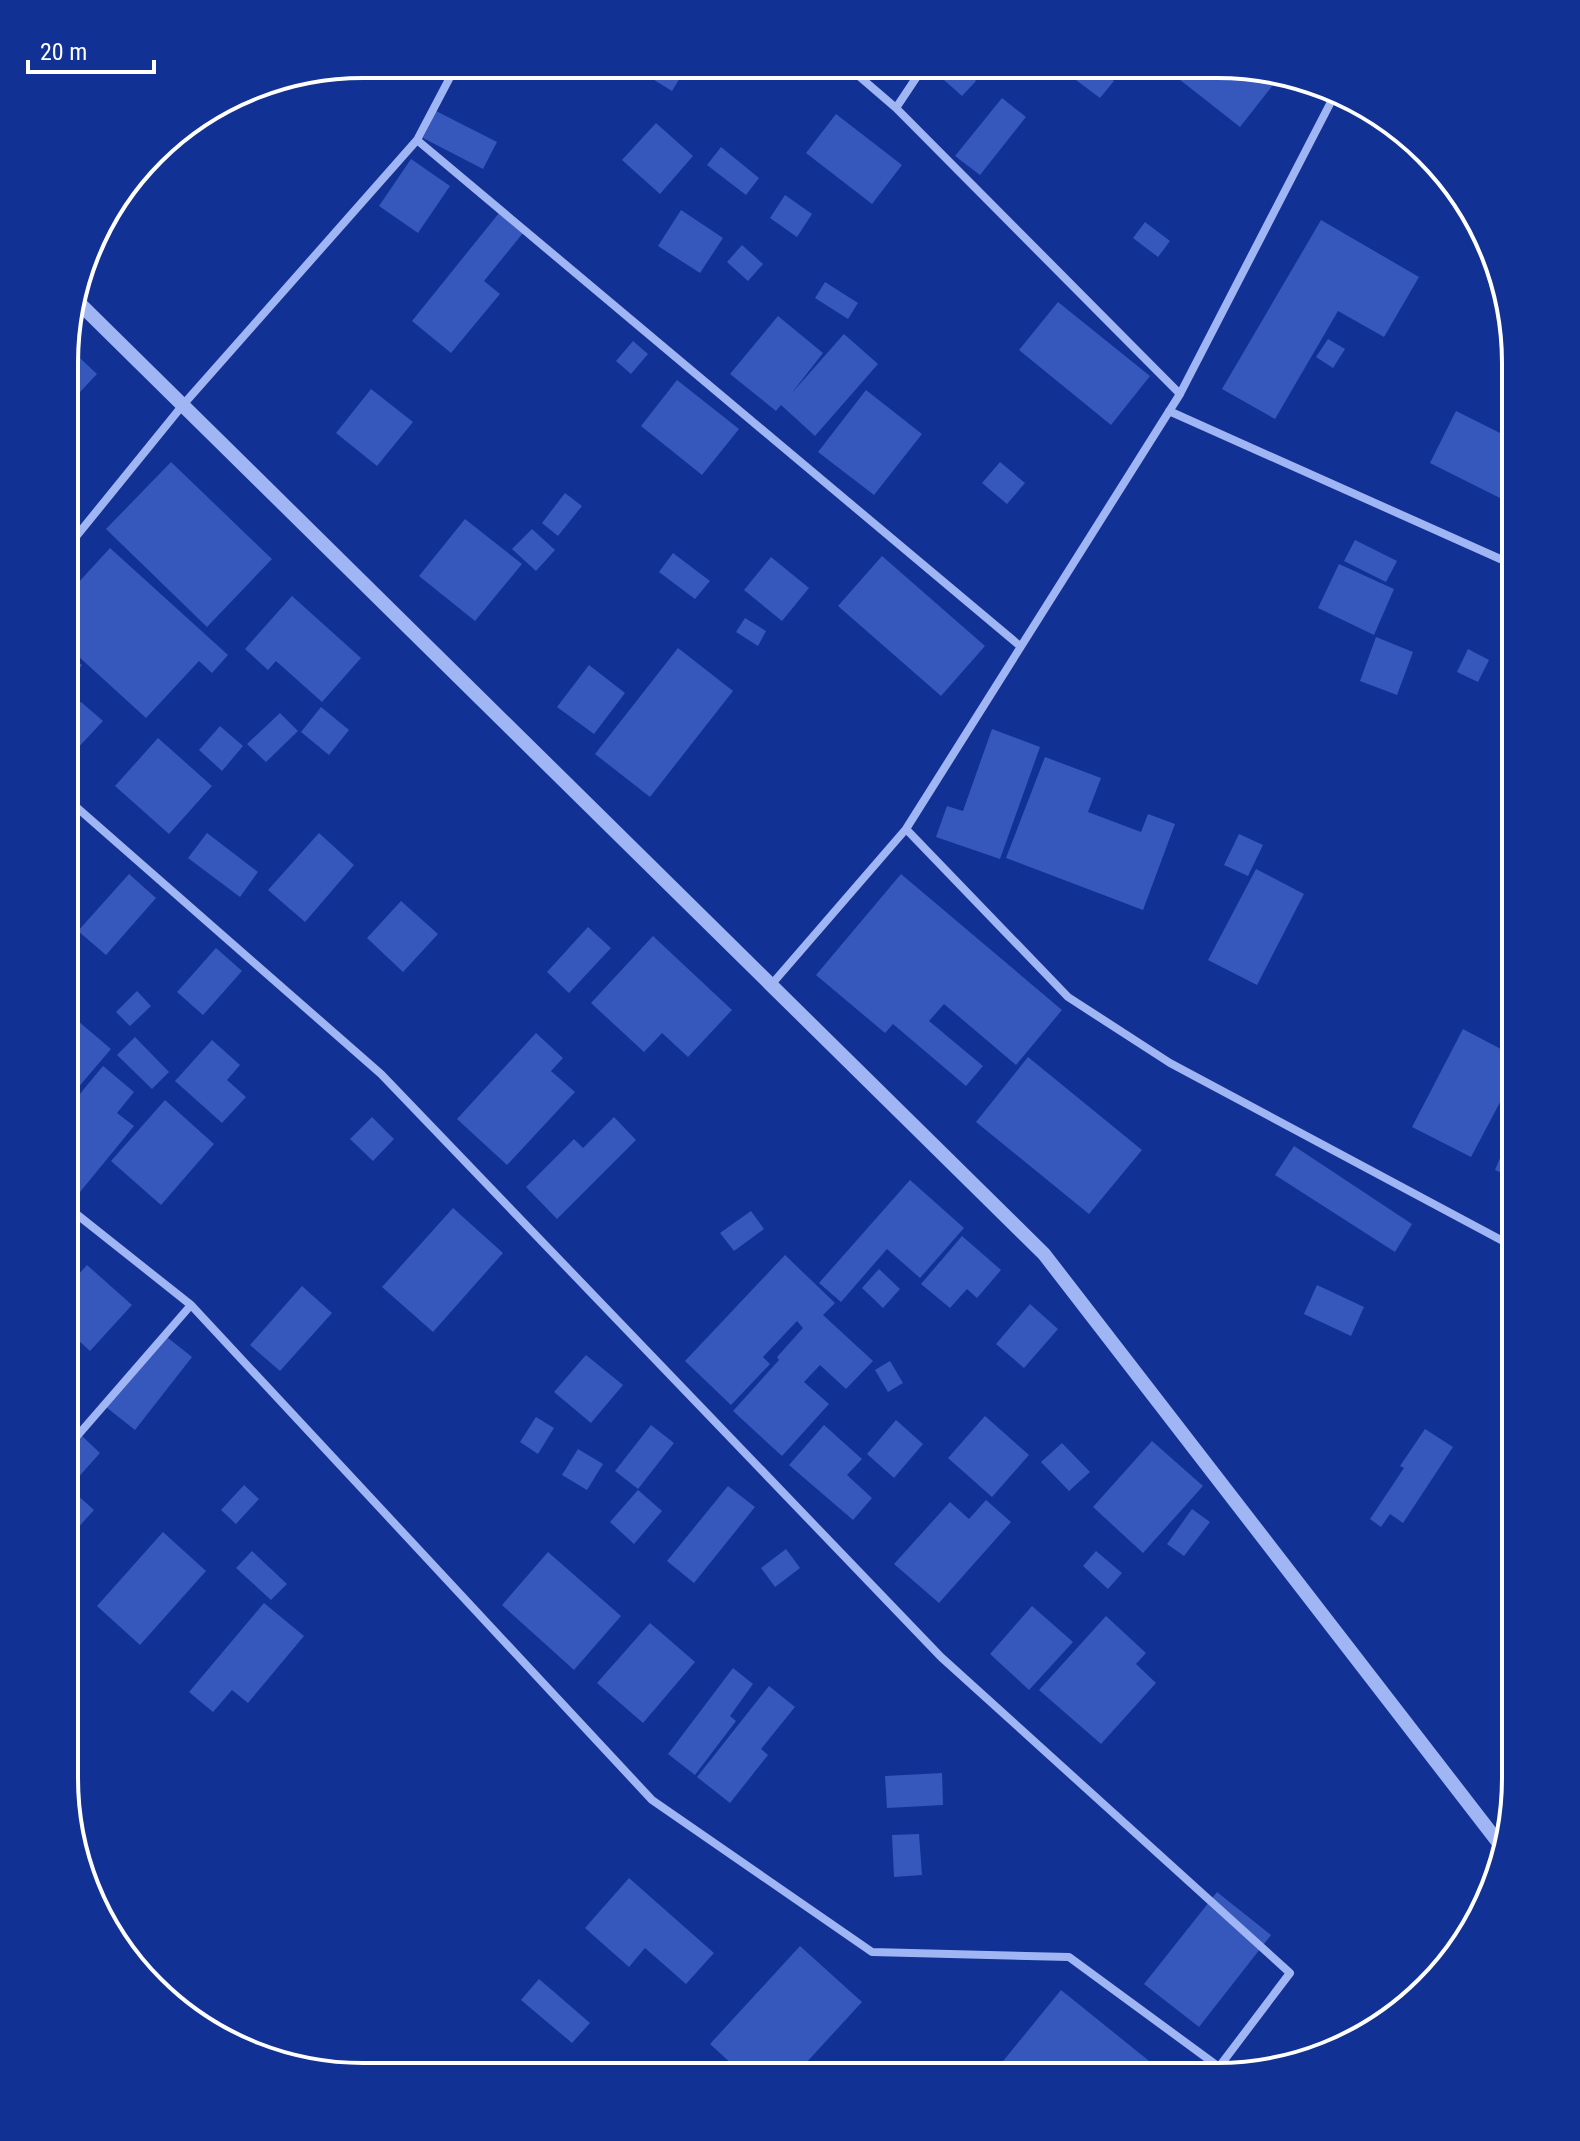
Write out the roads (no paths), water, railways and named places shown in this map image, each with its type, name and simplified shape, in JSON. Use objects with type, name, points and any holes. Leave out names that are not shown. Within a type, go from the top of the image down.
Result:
[{"type":"street","points":[[862,78],[896,108],[1180,394]]},
{"type":"street","points":[[896,108],[916,78]]},
{"type":"street","points":[[78,534],[182,406],[417,140],[449,79]]},
{"type":"street","points":[[771,985],[906,829],[1180,394],[1331,102]]},
{"type":"street","points":[[417,140],[1020,646]]},
{"type":"street","points":[[83,307],[1044,1254],[1496,1839]]},
{"type":"street","points":[[1169,411],[1502,560]]},
{"type":"street","points":[[78,809],[381,1074],[941,1657],[1290,1973],[1222,2063]]},
{"type":"street","points":[[906,829],[1068,997],[1170,1063],[1502,1241]]},
{"type":"street","points":[[78,1215],[191,1305],[652,1800],[872,1952],[1069,1957],[1214,2063]]},
{"type":"street","points":[[78,1435],[191,1305]]}]
